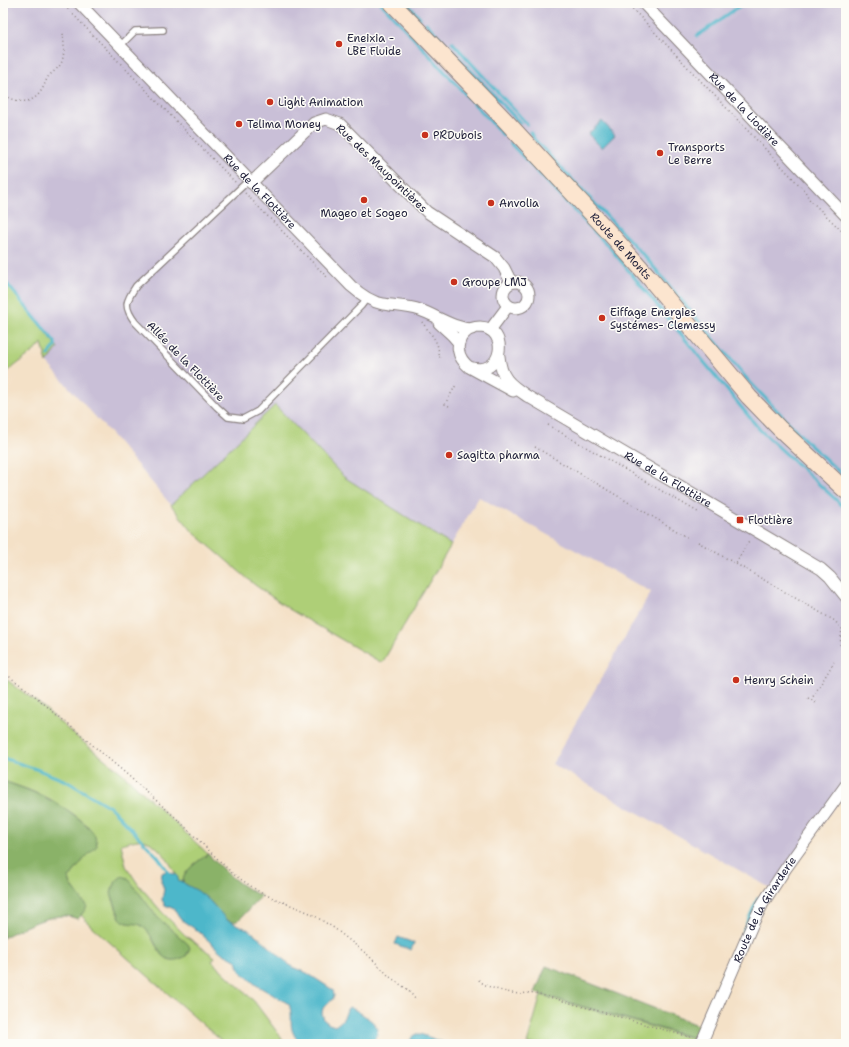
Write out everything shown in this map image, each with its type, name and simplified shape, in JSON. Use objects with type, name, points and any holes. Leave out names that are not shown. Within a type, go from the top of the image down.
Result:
[{"type":"main road","name":"Route de Monts","points":[[392,3],[504,119],[606,229],[653,282],[749,397],[779,428],[846,491]]},
{"type":"street","name":"Rue de la Flottière","points":[[79,3],[346,281],[366,298],[381,304],[418,310],[457,327],[472,329]]},
{"type":"street","name":"Rue de la Liodière","points":[[644,3],[846,216]]},
{"type":"street","name":"Rue des Maupointières","points":[[250,182],[314,123],[326,119],[340,124],[427,212],[495,257],[504,268],[511,282]]},
{"type":"street","points":[[511,282],[524,284],[527,288],[528,296],[526,302],[521,307],[508,306],[503,299],[503,291],[511,282]]},
{"type":"street","points":[[490,330],[508,306]]},
{"type":"street","points":[[418,310],[435,320],[459,343]]},
{"type":"street","points":[[469,367],[483,369],[495,362],[499,356],[499,341],[490,330],[484,328],[472,329],[462,336],[458,350],[460,357],[469,367],[513,391],[527,396]]},
{"type":"street","name":"Rue de la Flottière","points":[[499,356],[500,367],[505,377],[513,386],[527,396],[821,569],[830,577],[846,597]]},
{"type":"street","name":"Route de la Girarderie","points":[[702,1041],[763,903],[786,868],[846,785]]},
{"type":"lane","points":[[120,46],[135,31],[163,30]]},
{"type":"lane","name":"Allée de la Flottière","points":[[250,182],[136,286],[127,299],[128,312],[135,322],[217,407],[228,418],[243,419],[258,411],[361,306],[366,298]]},
{"type":"path","points":[[627,3],[800,185],[809,199],[846,235]]},
{"type":"path","points":[[3,98],[5,95],[20,102],[28,101],[41,91],[46,80],[62,62],[64,52],[63,33]]},
{"type":"path","points":[[449,406],[445,404],[456,385]]},
{"type":"path","points":[[548,424],[698,512]]},
{"type":"path","points":[[535,448],[687,537]]},
{"type":"path","points":[[736,563],[756,530]]},
{"type":"path","points":[[698,542],[836,621],[842,629],[840,646]]},
{"type":"path","points":[[811,700],[834,662]]},
{"type":"path","points":[[3,672],[29,691],[123,771],[176,818],[233,874],[261,892],[310,912],[334,928],[368,955],[390,977],[408,990],[416,1000]]},
{"type":"path","points":[[808,698],[816,703]]},
{"type":"path","points":[[479,980],[484,985],[521,994],[535,993],[702,1041]]},
{"type":"shaded area","points":[[3,3],[846,3],[846,792],[772,889],[552,764],[651,592],[479,497],[451,545],[344,477],[275,405],[171,505],[111,434],[47,363],[58,348],[3,279]]},
{"type":"green space","points":[[3,279],[58,348],[47,363],[42,343],[38,348],[3,375]]},
{"type":"green space","points":[[275,405],[344,477],[451,545],[382,663],[289,609],[255,585],[193,532],[171,505]]},
{"type":"green space","points":[[3,677],[42,706],[73,734],[121,772],[208,854],[189,870],[183,882],[179,882],[170,863],[154,845],[142,840],[121,844],[126,866],[138,884],[161,911],[186,936],[215,957],[212,961],[254,1001],[286,1044],[225,1044],[90,925],[81,915],[86,907],[71,885],[69,878],[84,859],[97,846],[87,825],[50,799],[3,781]],"holes":[[[112,889],[148,907],[189,952],[186,956],[180,959],[156,946],[149,932],[141,925],[120,918],[112,897]]]},
{"type":"green space","points":[[3,781],[33,792],[61,806],[83,822],[94,833],[97,846],[84,859],[69,878],[71,885],[87,907],[78,919],[58,916],[42,920],[3,938]]},
{"type":"green space","points":[[208,854],[232,878],[261,896],[238,921],[232,922],[227,920],[208,899],[183,882],[189,870]]},
{"type":"green space","points":[[122,876],[128,878],[157,917],[188,944],[190,948],[186,956],[177,960],[170,960],[164,957],[148,931],[142,926],[125,922],[120,918],[111,893],[116,881]]},
{"type":"green space","points":[[546,966],[702,1027],[697,1038],[694,1038],[535,993]]},
{"type":"green space","points":[[541,995],[684,1036],[697,1038],[694,1044],[527,1044]]},
{"type":"water","points":[[602,121],[615,135],[602,148],[588,134]]},
{"type":"water","points":[[166,871],[177,875],[179,882],[183,882],[198,891],[209,900],[227,920],[249,930],[261,939],[292,967],[307,973],[333,990],[333,999],[323,1008],[322,1013],[324,1020],[329,1024],[335,1026],[340,1022],[349,1007],[369,1019],[376,1025],[378,1032],[373,1044],[301,1044],[293,1033],[289,1004],[256,985],[240,971],[237,961],[222,953],[198,931],[180,919],[174,909],[165,905],[162,900],[164,889],[161,881],[162,873]]},
{"type":"water","points":[[398,937],[414,943],[411,950],[395,944]]},
{"type":"water","points":[[417,1034],[448,1044],[409,1044],[412,1037]]},
{"type":"waterway","points":[[381,3],[503,135]]},
{"type":"waterway","points":[[407,3],[420,18]]},
{"type":"waterway","points":[[697,36],[744,3]]},
{"type":"waterway","points":[[426,23],[520,123]]},
{"type":"waterway","points":[[452,42],[527,124]]},
{"type":"waterway","points":[[530,132],[535,140],[647,259],[747,379],[810,445],[846,478]]},
{"type":"waterway","points":[[510,143],[610,248],[760,430],[846,509]]},
{"type":"waterway","points":[[3,279],[55,342],[55,347],[48,355]]},
{"type":"waterway","points":[[3,758],[66,781],[110,807],[158,857],[170,874]]},
{"type":"waterway","points":[[698,1032],[758,898]]},
{"type":"place","name":"Eneixia - LBE Fluide","points":[[339,44]]},
{"type":"place","name":"Light Animation","points":[[270,102]]},
{"type":"place","name":"Telima Money","points":[[239,124]]},
{"type":"place","name":"PRDubois","points":[[425,135]]},
{"type":"place","name":"Transports Le Berre","points":[[660,153]]},
{"type":"place","name":"Mageo et Sogeo","points":[[364,200]]},
{"type":"place","name":"Anvolia","points":[[491,203]]},
{"type":"place","name":"Groupe LMJ","points":[[454,282]]},
{"type":"place","name":"Eiffage Energies Systémes- Clemessy","points":[[602,318]]},
{"type":"place","name":"Sagitta pharma","points":[[449,455]]},
{"type":"place","name":"Flottière","points":[[740,520]]},
{"type":"place","name":"Henry Schein","points":[[736,680]]}]
